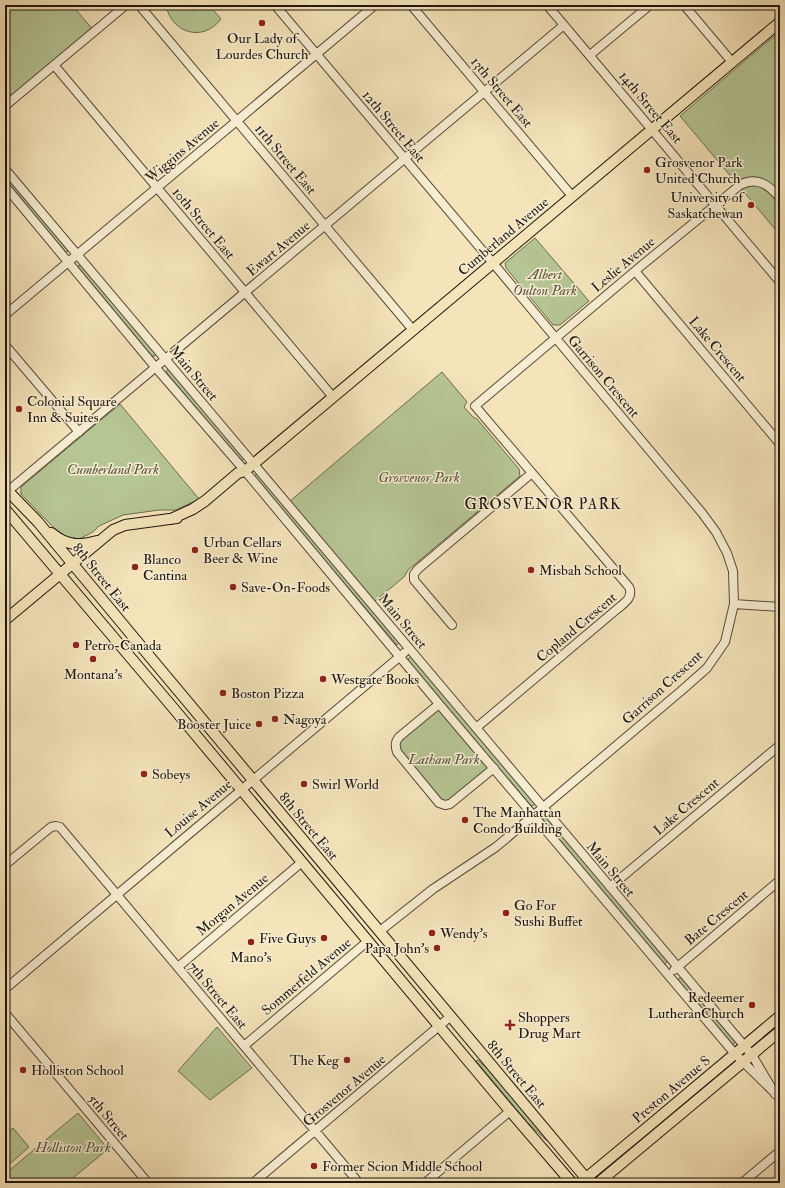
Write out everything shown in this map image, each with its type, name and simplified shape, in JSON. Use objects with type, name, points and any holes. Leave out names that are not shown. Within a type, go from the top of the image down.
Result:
[{"type":"main road","name":"Cumberland Avenue","points":[[101,540],[113,530],[125,525],[171,519],[205,501],[238,473],[245,471],[780,22]]},
{"type":"main road","name":"8th Street East","points":[[7,490],[38,522],[216,737],[451,1016],[586,1181]]},
{"type":"main road","name":"8th Street East","points":[[5,509],[572,1183]]},
{"type":"main road","points":[[38,522],[58,538],[70,544],[84,544],[101,540]]},
{"type":"main road","points":[[5,620],[101,540]]},
{"type":"main road","points":[[169,703],[185,708],[205,729],[216,737]]},
{"type":"main road","points":[[368,941],[374,937],[379,939],[410,967]]},
{"type":"main road","name":"Preston Avenue S","points":[[586,1181],[780,1016]]},
{"type":"main road","name":"Preston Avenue S","points":[[598,1183],[780,1031]]},
{"type":"street","points":[[5,106],[126,5]]},
{"type":"street","name":"11th Street East","points":[[139,5],[413,330]]},
{"type":"street","name":"12th Street East","points":[[275,5],[493,263]]},
{"type":"street","name":"Wiggins Avenue","points":[[5,315],[375,5]]},
{"type":"street","name":"13th Street East","points":[[411,5],[572,196]]},
{"type":"street","name":"14th Street East","points":[[547,5],[780,282]]},
{"type":"street","points":[[590,55],[650,5]]},
{"type":"street","points":[[684,5],[732,62]]},
{"type":"street","name":"Ewart Avenue","points":[[7,490],[156,368],[564,25]]},
{"type":"street","name":"10th Street East","points":[[54,65],[333,397]]},
{"type":"street","name":"Main Street","points":[[5,169],[752,1055],[778,1096]]},
{"type":"street","name":"Leslie Avenue","points":[[475,406],[635,271],[740,185],[752,181],[760,182],[769,186],[780,198]]},
{"type":"street","name":"Main Street","points":[[5,186],[156,368],[245,471],[439,704],[735,1054],[778,1096]]},
{"type":"street","name":"Garrison Crescent","points":[[380,931],[433,889],[496,847],[682,691],[707,668],[724,642],[734,604],[733,571],[727,553],[716,532],[687,495],[493,263]]},
{"type":"street","name":"Lake Crescent","points":[[635,271],[780,444]]},
{"type":"street","points":[[5,345],[79,432]]},
{"type":"street","name":"Copland Crescent","points":[[475,406],[629,588],[631,593],[630,597],[616,610],[476,728]]},
{"type":"street","points":[[452,624],[414,580],[414,574],[532,473]]},
{"type":"street","points":[[734,604],[780,607]]},
{"type":"street","name":"Louise Avenue","points":[[5,989],[116,894],[409,649]]},
{"type":"street","points":[[439,704],[400,737],[396,741],[395,746],[397,752],[439,802],[445,805],[450,804],[494,768]]},
{"type":"street","name":"Lake Crescent","points":[[610,887],[780,745]]},
{"type":"street","name":"7th Street East","points":[[5,865],[51,827],[60,827],[359,1183]]},
{"type":"street","name":"Morgan Avenue","points":[[178,967],[302,862]]},
{"type":"street","name":"Bate Crescent","points":[[668,974],[780,880]]},
{"type":"street","name":"Sommerfeld Avenue","points":[[244,1046],[368,941]]},
{"type":"street","name":"5th Street","points":[[5,1013],[148,1183]]},
{"type":"street","name":"Grosvenor Avenue","points":[[253,1183],[451,1016]]},
{"type":"street","points":[[425,1183],[510,1111]]},
{"type":"street","points":[[742,1183],[780,1151]]},
{"type":"green space","points":[[5,5],[72,5],[94,31],[14,98],[5,88]]},
{"type":"green space","points":[[166,5],[209,5],[221,19],[206,31],[189,32],[174,22],[169,15]]},
{"type":"green space","name":"University of Saskatchewan","points":[[780,31],[780,235],[680,116]]},
{"type":"green space","points":[[5,173],[69,250],[67,252],[65,252],[5,181]]},
{"type":"green space","name":"Albert Oulton Park","points":[[535,238],[589,301],[560,325],[553,325],[506,268],[505,263]]},
{"type":"green space","points":[[81,265],[156,354],[155,356],[152,356],[79,268],[78,266]]},
{"type":"green space","points":[[169,369],[244,458],[242,461],[240,461],[167,373],[166,371]]},
{"type":"green space","name":"Grosvenor Park","points":[[442,372],[467,402],[464,407],[473,417],[477,419],[519,469],[520,476],[408,570],[404,577],[375,601],[290,501]]},
{"type":"green space","name":"Cumberland Park","points":[[120,404],[199,499],[176,510],[159,510],[123,515],[99,526],[93,532],[79,539],[65,536],[53,527],[21,494],[21,487]]},
{"type":"green space","points":[[257,474],[400,642],[397,645],[254,477]]},
{"type":"green space","points":[[411,657],[535,803],[533,806],[531,806],[408,661]]},
{"type":"green space","name":"Latham Park","points":[[439,704],[494,768],[445,805],[397,752],[396,741]]},
{"type":"green space","points":[[545,816],[666,960],[667,962],[665,964],[542,820]]},
{"type":"green space","points":[[679,978],[681,978],[734,1040],[735,1042],[733,1045],[678,981]]},
{"type":"green space","points":[[217,1027],[252,1068],[210,1100],[178,1071]]},
{"type":"green space","points":[[478,1060],[490,1071],[548,1139],[547,1141],[528,1123],[476,1061]]},
{"type":"green space","name":"Holliston Park","points":[[78,1113],[108,1149],[67,1183],[5,1183],[5,1174]]},
{"type":"green space","points":[[13,1128],[29,1147],[5,1168],[5,1135]]},
{"type":"place","name":"Our Lady of Lourdes Church","points":[[262,23]]},
{"type":"place","name":"Grosvenor Park United Church","points":[[647,170]]},
{"type":"place","name":"University of Saskatchewan","points":[[751,205]]},
{"type":"place","name":"Colonial Square Inn & Suites","points":[[19,409]]},
{"type":"place","name":"Urban Cellars Beer & Wine","points":[[195,550]]},
{"type":"place","name":"Blanco Cantina","points":[[135,567]]},
{"type":"place","name":"Misbah School","points":[[531,570]]},
{"type":"place","name":"Save-On-Foods","points":[[233,587]]},
{"type":"place","name":"Petro-Canada","points":[[76,645]]},
{"type":"place","name":"Montana's","points":[[93,659]]},
{"type":"place","name":"Westgate Books","points":[[323,679]]},
{"type":"place","name":"Boston Pizza","points":[[223,693]]},
{"type":"place","name":"Nagoya","points":[[275,719]]},
{"type":"place","name":"Booster Juice","points":[[259,724]]},
{"type":"place","name":"Sobeys","points":[[144,774]]},
{"type":"place","name":"Swirl World","points":[[304,784]]},
{"type":"place","name":"The Manhattan Condo Building","points":[[465,820]]},
{"type":"place","name":"Go For Sushi Buffet","points":[[506,913]]},
{"type":"place","name":"Wendy's","points":[[432,933]]},
{"type":"place","name":"Five Guys","points":[[324,938]]},
{"type":"place","name":"Mano's","points":[[251,942]]},
{"type":"place","name":"Papa John's","points":[[437,948]]},
{"type":"place","name":"Redeemer LutheranChurch","points":[[752,1005]]},
{"type":"place","name":"Shoppers Drug Mart","points":[[510,1025]]},
{"type":"place","name":"The Keg","points":[[347,1060]]},
{"type":"place","name":"Holliston School","points":[[23,1070]]},
{"type":"place","name":"Former Scion Middle School","points":[[314,1166]]},
{"type":"district","name":"GROSVENOR PARK","points":[[543,504]]}]
